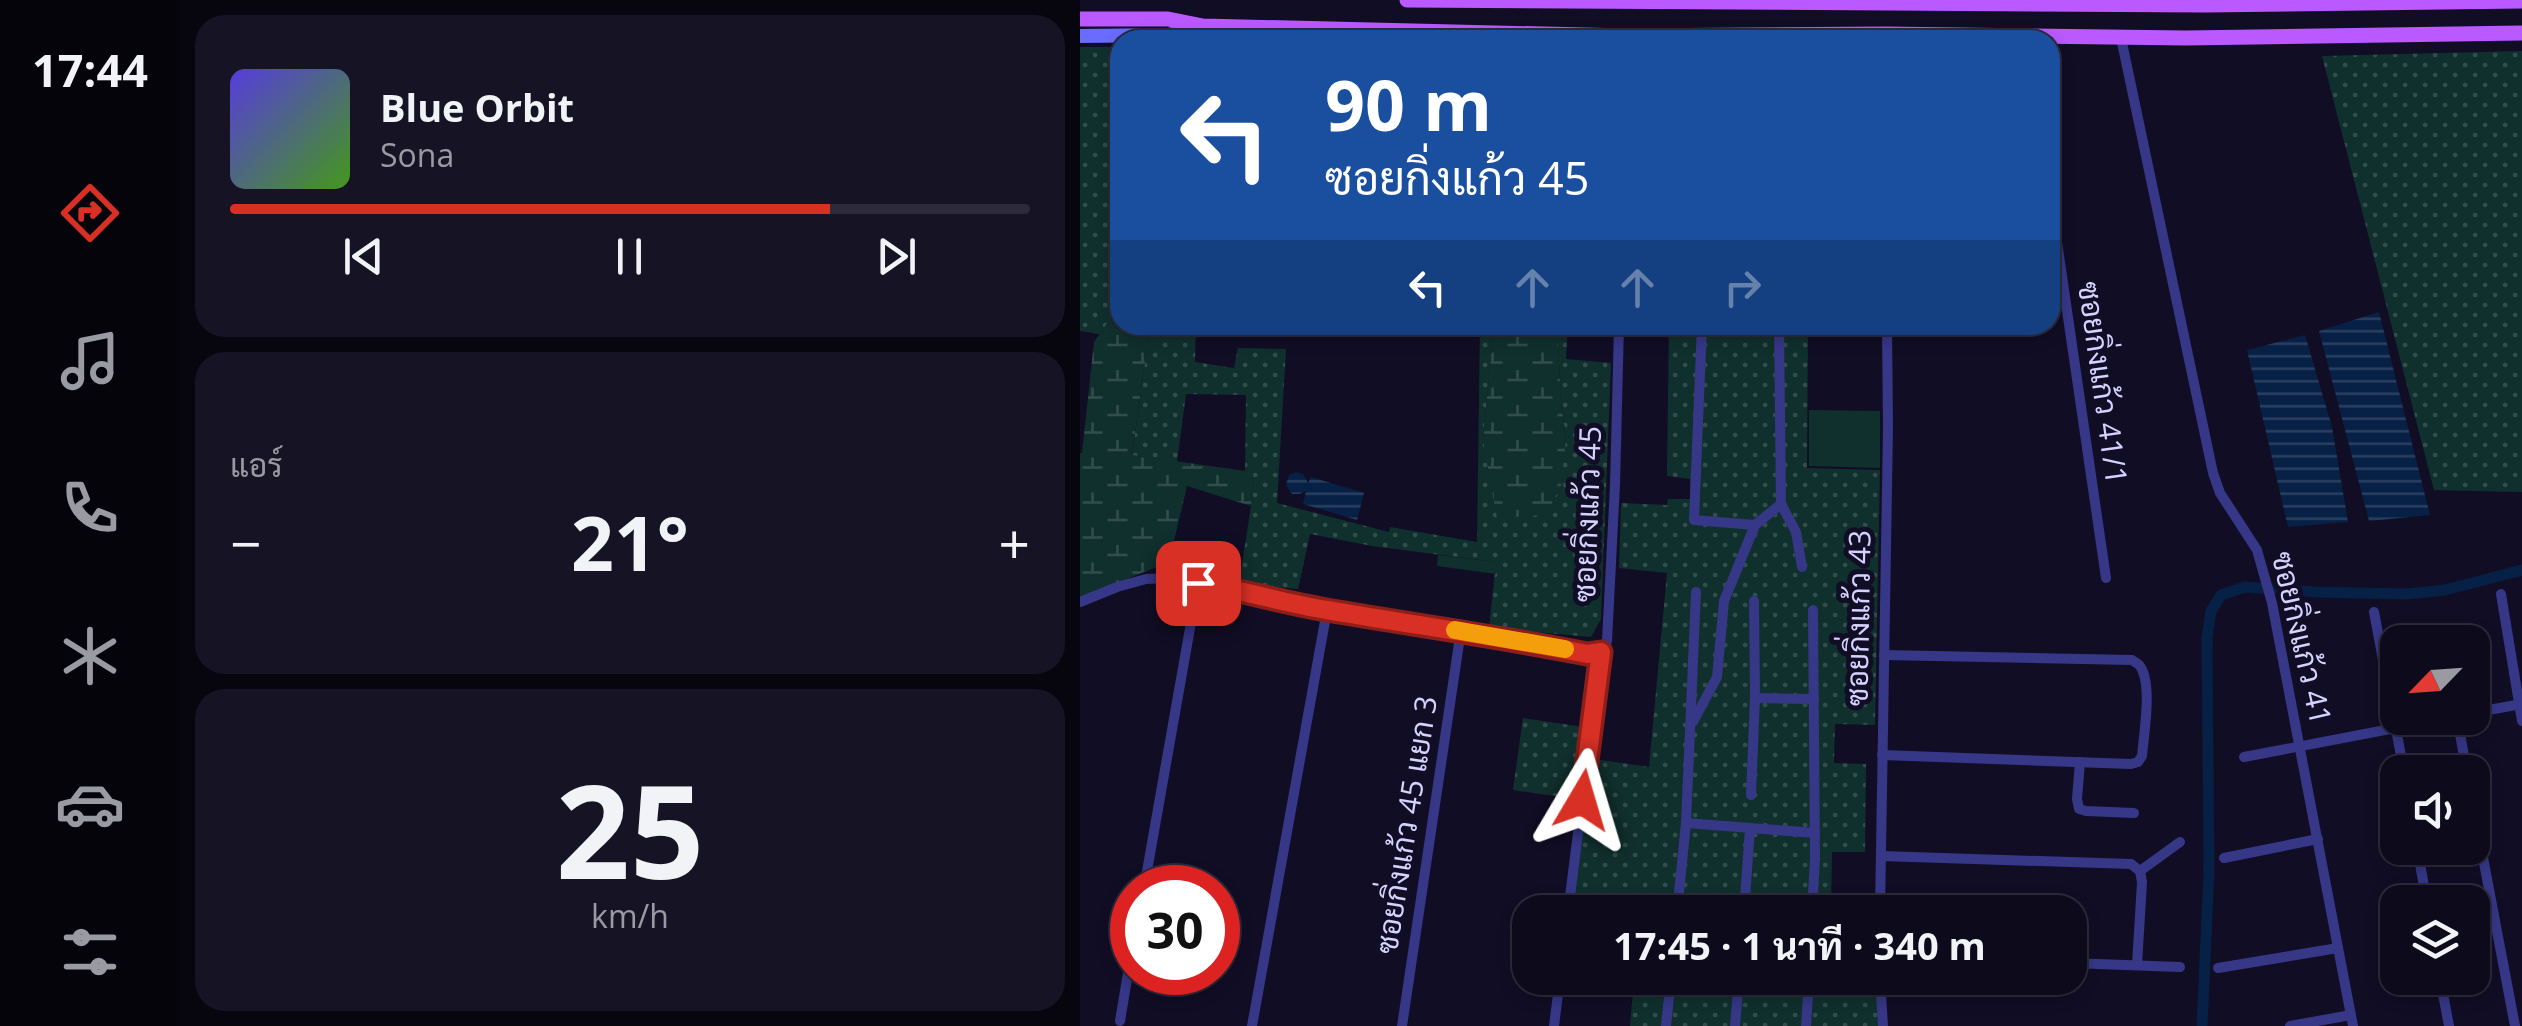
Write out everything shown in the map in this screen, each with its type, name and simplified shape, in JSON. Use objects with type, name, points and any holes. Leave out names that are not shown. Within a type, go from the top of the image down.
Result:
[{"type":"main road","points":[[1407,0],[2206,5],[2522,0]]},
{"type":"main road","points":[[1080,19],[1168,19],[1203,26],[1426,30]]},
{"type":"main road","points":[[1187,30],[1203,26]]},
{"type":"main road","points":[[2060,38],[2522,33]]},
{"type":"main road","points":[[1080,36],[1110,36]]},
{"type":"street","name":"ซอยกิ่งแก้ว 41","points":[[2120,38],[2214,473],[2220,492],[2257,550],[2272,602],[2352,1020]]},
{"type":"street","name":"ซอยกิ่งแก้ว 41/1","points":[[2060,263],[2106,578]]},
{"type":"street","name":"ซอยกิ่งแก้ว 45","points":[[1570,895],[1601,652],[1607,641],[1620,335]]},
{"type":"street","points":[[1702,335],[1694,520],[1755,525]]},
{"type":"street","points":[[1780,335],[1781,504],[1796,532],[1802,567]]},
{"type":"street","name":"ซอยกิ่งแก้ว 43","points":[[1880,895],[1887,335]]},
{"type":"street","points":[[1690,728],[1717,677],[1724,601],[1755,525],[1781,504]]},
{"type":"street","points":[[1080,602],[1146,578],[1172,578],[1327,610],[1587,654],[1601,652]]},
{"type":"street","points":[[1148,865],[1198,583]]},
{"type":"street","points":[[1679,895],[1686,823],[1696,592]]},
{"type":"street","points":[[2501,594],[2522,721]]},
{"type":"street","points":[[1751,795],[1754,601]]},
{"type":"street","points":[[1252,1026],[1327,610]]},
{"type":"street","points":[[1812,895],[1813,610]]},
{"type":"street","points":[[2374,612],[2380,644]]},
{"type":"street","name":"ซอยกิ่งแก้ว 45 แยก 3","points":[[1402,1026],[1462,630]]},
{"type":"street","points":[[1882,754],[2138,762],[2142,756],[2145,678],[2138,663],[2132,660],[1884,655]]},
{"type":"street","points":[[1755,698],[1814,698]]},
{"type":"street","points":[[2490,710],[2520,704]]},
{"type":"street","points":[[2244,758],[2380,731]]},
{"type":"street","points":[[2080,762],[2079,809],[2134,813]]},
{"type":"street","points":[[1686,823],[1814,833]]},
{"type":"street","points":[[1745,895],[1750,828]]},
{"type":"street","points":[[2224,858],[2318,839]]},
{"type":"street","points":[[2140,871],[2180,842]]},
{"type":"street","points":[[1880,856],[2131,864],[2140,871],[2142,882],[2137,966]]},
{"type":"street","points":[[2484,865],[2515,1026]]},
{"type":"street","points":[[2218,968],[2338,948]]},
{"type":"street","points":[[2087,964],[2180,968]]},
{"type":"street","points":[[1120,1021],[1124,995]]},
{"type":"street","points":[[1554,1026],[1558,995]]},
{"type":"street","points":[[1666,1026],[1669,995]]},
{"type":"street","points":[[1735,1026],[1738,995]]},
{"type":"street","points":[[1806,1026],[1808,995]]},
{"type":"street","points":[[1881,995],[1884,1026]]},
{"type":"street","points":[[2443,995],[2449,1026]]},
{"type":"street","points":[[2290,1026],[2352,1020]]},
{"type":"green space","points":[[1080,47],[1110,47],[1110,320],[1100,334],[1080,331]]},
{"type":"green space","points":[[2522,51],[2522,492],[2434,490],[2322,56]]},
{"type":"green space","points":[[1110,319],[1110,335],[1149,335],[1132,455],[1253,472],[1251,506],[1187,486],[1169,562],[1080,598],[1080,453],[1094,342]]},
{"type":"green space","points":[[1149,335],[1196,335],[1195,362],[1234,368],[1238,348],[1286,349],[1277,503],[1389,532],[1390,527],[1477,542],[1480,335],[1493,335],[1483,440],[1566,438],[1558,335],[1567,335],[1566,359],[1611,363],[1601,619],[1591,637],[1489,628],[1496,562],[1310,534],[1298,589],[1239,583],[1253,473],[1245,471],[1246,395],[1186,394],[1177,462],[1132,456]]},
{"type":"green space","points":[[1493,335],[1558,335],[1566,439],[1561,486],[1546,515],[1497,518],[1483,440]]},
{"type":"green space","points":[[1669,335],[1808,335],[1807,468],[1880,470],[1875,725],[1835,724],[1834,763],[1866,764],[1865,852],[1832,852],[1831,895],[1570,895],[1582,800],[1513,790],[1523,718],[1591,728],[1588,758],[1649,767],[1667,573],[1619,568],[1621,503],[1667,505],[1668,499],[1690,499],[1690,479],[1667,476]]},
{"type":"green space","points":[[1809,410],[1880,411],[1880,468],[1809,466]]},
{"type":"green space","points":[[1438,555],[1497,562],[1496,574],[1437,566]]},
{"type":"green space","points":[[1633,995],[1879,995],[1878,1026],[1630,1026]]},
{"type":"water","points":[[2379,312],[2430,515],[2369,521],[2319,331]]},
{"type":"water","points":[[2305,335],[2332,427],[2348,522],[2288,527],[2247,350]]},
{"type":"water","points":[[1303,474],[1308,483],[1311,477],[1364,493],[1357,520],[1303,504],[1306,491],[1292,494],[1286,485],[1289,475]]},
{"type":"waterway","points":[[2202,1026],[2209,873],[2207,637],[2211,611],[2221,595],[2245,587],[2406,594],[2445,590],[2522,570]]},
{"type":"slow traffic","points":[[1455,630],[1565,649]]},
{"type":"route","points":[[1198,583],[1327,610],[1587,654],[1601,652],[1582,800]]}]
